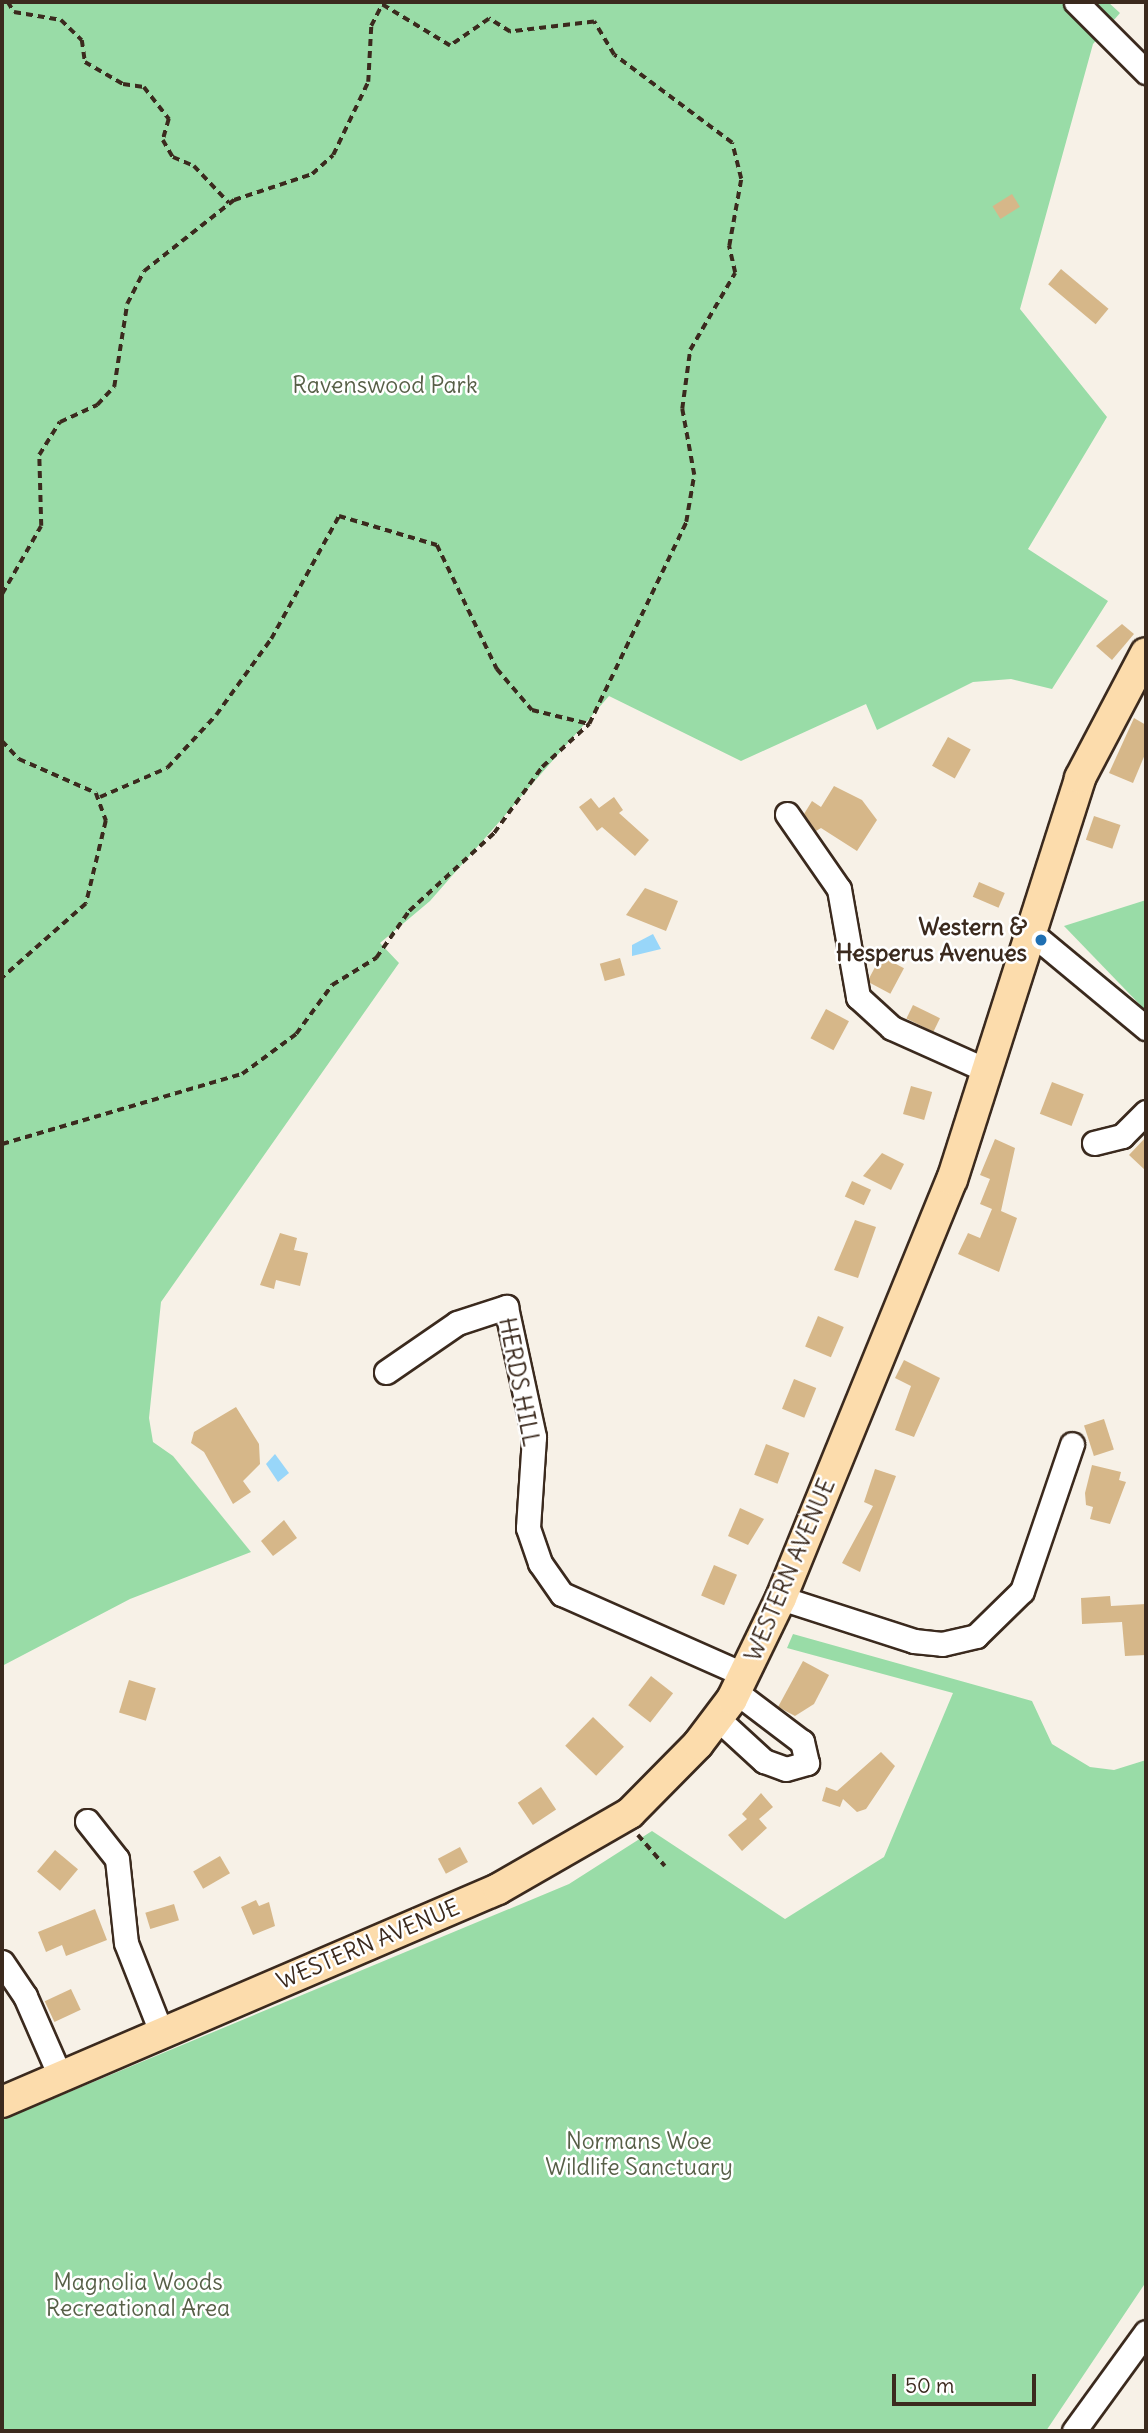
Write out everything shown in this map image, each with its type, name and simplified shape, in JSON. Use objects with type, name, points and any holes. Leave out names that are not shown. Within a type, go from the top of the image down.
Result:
[{"type":"main road","name":"WESTERN AVENUE","points":[[2,2102],[498,1889],[622,1818],[659,1787],[717,1718],[740,1683],[781,1598],[951,1180],[1080,778],[1146,653]]},
{"type":"street","points":[[1076,2],[1146,72]]},
{"type":"street","points":[[788,814],[839,889],[858,997],[892,1028],[986,1070]]},
{"type":"street","points":[[1029,931],[1146,1028]]},
{"type":"street","points":[[1094,1143],[1122,1136],[1146,1112]]},
{"type":"street","name":"HERDS HILL","points":[[386,1372],[457,1323],[506,1307],[534,1437],[528,1528],[540,1563],[562,1594],[740,1683]]},
{"type":"street","points":[[781,1598],[914,1641],[942,1644],[976,1636],[1022,1591],[1072,1444]]},
{"type":"street","points":[[717,1718],[764,1760],[786,1769],[807,1763],[802,1742],[740,1683]]},
{"type":"street","points":[[87,1821],[117,1859],[126,1943],[161,2032]]},
{"type":"street","points":[[2,1962],[25,1996],[60,2076]]},
{"type":"street","points":[[1074,2431],[1146,2332]]},
{"type":"path","points":[[8,2],[14,12],[61,20],[82,40],[85,62],[123,84],[144,88],[169,119],[163,140],[173,157],[194,166],[229,203]]},
{"type":"path","points":[[2,594],[41,526],[39,455],[49,432],[97,405],[114,387],[127,304],[144,271],[229,203],[267,185],[312,174],[333,155],[368,82],[371,26],[382,3],[450,46],[489,19],[510,32],[594,22],[614,55],[733,143],[741,179],[729,246],[735,273],[690,349],[682,409],[694,475],[686,522],[589,724],[542,767],[494,833],[409,912],[376,958],[332,985],[296,1034],[242,1074],[2,1144]]},
{"type":"path","points":[[100,797],[167,768],[216,715],[271,639],[340,516],[437,545],[497,669],[532,710],[589,724]]},
{"type":"path","points":[[2,741],[19,759],[96,793],[106,821],[86,904],[2,978]]},
{"type":"path","points":[[622,1818],[666,1866]]},
{"type":"green space","name":"Ravenswood Park","points":[[2,2],[1108,2],[1120,13],[1093,44],[1020,309],[1107,417],[1028,549],[1108,601],[1052,689],[1011,679],[973,682],[877,730],[866,704],[741,761],[609,696],[430,901],[380,943],[399,963],[161,1302],[149,1418],[153,1442],[173,1456],[251,1552],[130,1599],[2,1666]]},
{"type":"green space","points":[[1146,900],[1146,1011],[1064,926]]},
{"type":"green space","name":"Normans Woe Wildlife Sanctuary","points":[[793,1634],[1032,1701],[1052,1744],[1090,1767],[1114,1770],[1146,1760],[1146,2282],[1046,2431],[2,2431],[2,2120],[569,1884],[652,1831],[785,1919],[884,1857],[953,1693],[787,1648]]},
{"type":"water","points":[[653,934],[661,949],[632,956],[632,945]]},
{"type":"water","points":[[275,1454],[289,1473],[278,1482],[266,1464]]},
{"type":"building","points":[[1012,194],[1020,207],[1000,219],[992,206]]},
{"type":"building","points":[[1061,269],[1108,309],[1096,324],[1048,284]]},
{"type":"building","points":[[1122,624],[1134,634],[1112,660],[1096,646]]},
{"type":"building","points":[[1134,718],[1146,725],[1146,752],[1133,783],[1109,773]]},
{"type":"building","points":[[948,737],[971,750],[955,778],[932,766]]},
{"type":"building","points":[[834,786],[862,800],[877,820],[857,851],[821,828],[816,831],[804,814],[812,801],[821,807]]},
{"type":"building","points":[[614,797],[623,810],[619,813],[649,840],[635,856],[602,827],[597,831],[579,807],[591,798],[599,808]]},
{"type":"building","points":[[1094,816],[1120,825],[1112,849],[1086,840]]},
{"type":"building","points":[[979,882],[1005,893],[999,908],[973,897]]},
{"type":"building","points":[[645,888],[678,901],[666,931],[626,915]]},
{"type":"building","points":[[881,956],[904,968],[890,994],[867,982]]},
{"type":"building","points":[[620,958],[625,975],[605,981],[600,964]]},
{"type":"building","points":[[913,1005],[940,1018],[933,1032],[906,1018]]},
{"type":"building","points":[[826,1009],[849,1021],[833,1050],[811,1038]]},
{"type":"building","points":[[1052,1082],[1084,1094],[1072,1126],[1040,1114]]},
{"type":"building","points":[[911,1086],[932,1092],[924,1120],[903,1114]]},
{"type":"building","points":[[1146,1137],[1146,1171],[1129,1155]]},
{"type":"building","points":[[995,1139],[1015,1148],[1001,1211],[1017,1218],[999,1272],[958,1254],[968,1233],[980,1238],[992,1209],[980,1204],[990,1179],[980,1175]]},
{"type":"building","points":[[882,1153],[904,1164],[891,1190],[863,1176]]},
{"type":"building","points":[[852,1181],[871,1190],[864,1205],[845,1196]]},
{"type":"building","points":[[855,1220],[876,1227],[858,1278],[834,1270]]},
{"type":"building","points":[[280,1233],[297,1238],[294,1250],[308,1253],[300,1286],[276,1280],[274,1289],[260,1285]]},
{"type":"building","points":[[818,1316],[844,1327],[831,1357],[805,1346]]},
{"type":"building","points":[[904,1360],[940,1378],[914,1437],[895,1430],[911,1386],[895,1378]]},
{"type":"building","points":[[794,1379],[816,1388],[804,1418],[782,1409]]},
{"type":"building","points":[[236,1407],[259,1444],[260,1464],[243,1481],[251,1492],[233,1504],[204,1452],[191,1443],[194,1432]]},
{"type":"building","points":[[1104,1419],[1114,1449],[1094,1456],[1084,1425]]},
{"type":"building","points":[[766,1444],[789,1453],[778,1484],[754,1475]]},
{"type":"building","points":[[1092,1465],[1121,1472],[1119,1480],[1126,1482],[1110,1524],[1090,1519],[1093,1507],[1086,1505],[1085,1493]]},
{"type":"building","points":[[875,1469],[896,1476],[860,1572],[842,1563],[873,1506],[864,1502]]},
{"type":"building","points":[[740,1508],[764,1519],[748,1545],[728,1536]]},
{"type":"building","points":[[284,1520],[297,1538],[273,1556],[261,1541]]},
{"type":"building","points":[[714,1565],[737,1575],[724,1605],[701,1595]]},
{"type":"building","points":[[1110,1596],[1111,1606],[1146,1604],[1146,1655],[1125,1656],[1122,1622],[1082,1624],[1081,1598]]},
{"type":"building","points":[[803,1661],[829,1675],[814,1704],[795,1716],[778,1707]]},
{"type":"building","points":[[651,1676],[673,1693],[650,1722],[628,1705]]},
{"type":"building","points":[[129,1680],[156,1688],[146,1721],[119,1713]]},
{"type":"building","points":[[593,1717],[624,1747],[596,1776],[565,1746]]},
{"type":"building","points":[[881,1752],[895,1766],[866,1809],[857,1812],[843,1799],[840,1807],[822,1801],[826,1787],[837,1791]]},
{"type":"building","points":[[541,1787],[556,1809],[533,1825],[518,1803]]},
{"type":"building","points":[[761,1793],[773,1807],[759,1819],[767,1828],[742,1851],[728,1835],[747,1819],[742,1814]]},
{"type":"building","points":[[460,1847],[468,1862],[446,1874],[438,1859]]},
{"type":"building","points":[[55,1850],[78,1869],[60,1891],[37,1871]]},
{"type":"building","points":[[220,1856],[230,1873],[203,1889],[193,1872]]},
{"type":"building","points":[[256,1900],[259,1906],[269,1902],[275,1926],[253,1935],[241,1907]]},
{"type":"building","points":[[174,1904],[179,1920],[150,1929],[145,1913]]},
{"type":"building","points":[[95,1909],[107,1940],[66,1956],[62,1945],[46,1952],[38,1932]]},
{"type":"building","points":[[71,1989],[81,2010],[54,2022],[45,2001]]},
{"type":"place","name":"Western & Hesperus Avenues","points":[[1041,940]]},
{"type":"park label","name":"Magnolia Woods Recreational Area","points":[[138,2295]]}]
